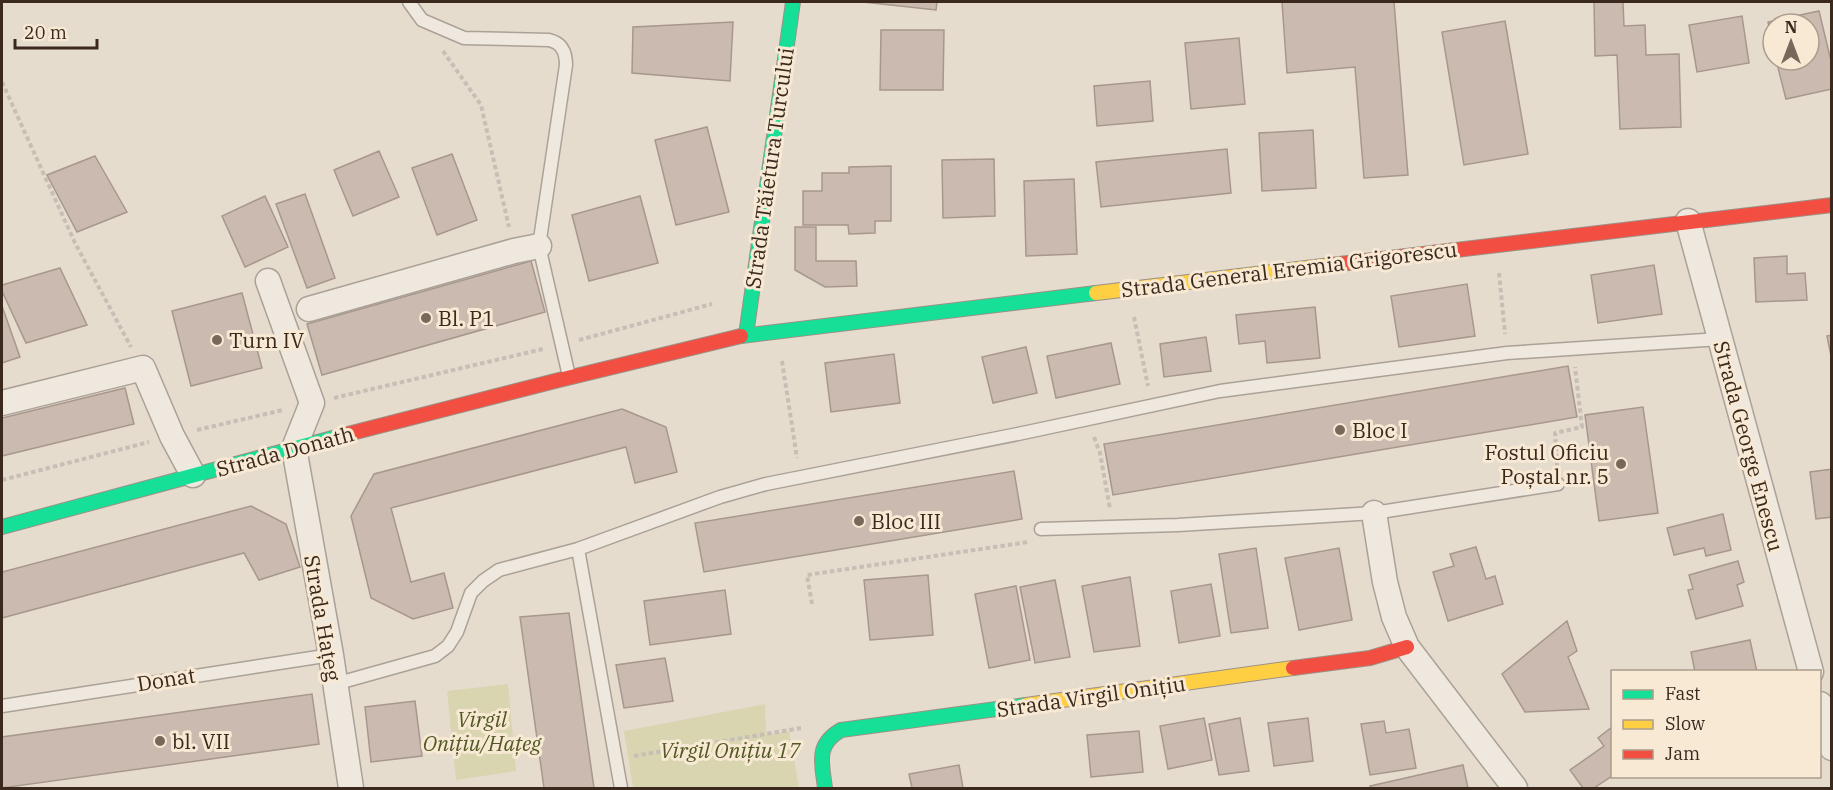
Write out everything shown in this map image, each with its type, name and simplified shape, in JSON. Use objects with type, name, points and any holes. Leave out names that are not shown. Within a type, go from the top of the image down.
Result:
[{"type":"main road","name":"Strada Tăietura Turcului","points":[[746,335],[793,2]]},
{"type":"main road","name":"Strada General Eremia Grigorescu","points":[[746,335],[1832,204]]},
{"type":"main road","name":"Strada Donath","points":[[2,527],[294,448],[746,335]]},
{"type":"main road","name":"Strada Virgil Onițiu","points":[[831,734],[841,730],[1370,657],[1407,647]]},
{"type":"main road","points":[[825,789],[821,751],[824,741],[831,734]]},
{"type":"street","name":"Strada George Enescu","points":[[1688,221],[1810,670]]},
{"type":"street","points":[[309,309],[539,246]]},
{"type":"street","points":[[268,281],[312,403],[294,448]]},
{"type":"street","points":[[2,403],[143,368],[172,436],[193,475]]},
{"type":"street","name":"Strada Hațeg","points":[[294,448],[331,655],[351,789]]},
{"type":"street","points":[[1374,513],[1388,594],[1394,617],[1407,647],[1515,789]]},
{"type":"street","points":[[1821,708],[1832,748]]},
{"type":"lane","points":[[408,2],[422,20],[464,38],[549,40],[557,42],[566,56],[567,65],[539,246],[569,378]]},
{"type":"lane","points":[[335,684],[435,656],[448,646],[457,632],[471,593],[499,570],[578,549],[720,497],[800,476],[1018,434],[1220,391],[1507,353],[1720,339]]},
{"type":"lane","points":[[1041,529],[1178,525],[1374,513],[1558,484]]},
{"type":"lane","points":[[578,549],[621,789]]},
{"type":"lane","name":"Donat","points":[[2,706],[331,655]]},
{"type":"path","points":[[422,20],[481,105],[514,251]]},
{"type":"path","points":[[2,82],[75,243],[143,368]]},
{"type":"path","points":[[1498,264],[1507,353]]},
{"type":"path","points":[[2,480],[172,436],[561,345],[712,304]]},
{"type":"path","points":[[1133,309],[1152,405]]},
{"type":"path","points":[[1558,484],[1555,433],[1582,427],[1573,348]]},
{"type":"path","points":[[781,353],[800,476]]},
{"type":"path","points":[[1087,418],[1100,453],[1113,527]]},
{"type":"path","points":[[812,603],[807,575],[1027,543],[1041,529]]},
{"type":"path","points":[[615,759],[798,728],[831,734]]},
{"type":"green space","name":"Virgil Onițiu/Hațeg","points":[[508,684],[516,771],[456,780],[447,691]]},
{"type":"green space","name":"Virgil Onițiu 17","points":[[765,704],[766,735],[789,731],[799,788],[633,788],[624,731]]},
{"type":"building","points":[[863,2],[937,2],[936,10]]},
{"type":"building","points":[[1282,2],[1394,2],[1408,175],[1364,178],[1355,67],[1287,73]]},
{"type":"building","points":[[1594,2],[1623,2],[1624,26],[1645,25],[1646,55],[1679,54],[1681,127],[1620,129],[1617,55],[1595,56]]},
{"type":"building","points":[[1742,16],[1749,63],[1697,72],[1689,25]]},
{"type":"building","points":[[1821,19],[1832,65],[1832,89],[1786,99],[1779,72],[1821,72]]},
{"type":"building","points":[[1505,21],[1528,154],[1464,165],[1442,32]]},
{"type":"building","points":[[733,22],[730,81],[632,73],[633,27]]},
{"type":"building","points":[[881,30],[944,30],[943,90],[880,90]]},
{"type":"building","points":[[1239,38],[1245,104],[1191,109],[1185,43]]},
{"type":"building","points":[[1150,81],[1153,121],[1097,126],[1094,86]]},
{"type":"building","points":[[707,127],[729,212],[676,225],[655,140]]},
{"type":"building","points":[[1313,130],[1316,188],[1262,191],[1259,133]]},
{"type":"building","points":[[1227,149],[1231,193],[1101,207],[1096,162]]},
{"type":"building","points":[[379,151],[399,197],[353,216],[334,170]]},
{"type":"building","points":[[452,154],[477,220],[437,235],[412,168]]},
{"type":"building","points":[[95,156],[127,212],[77,232],[47,175]]},
{"type":"building","points":[[994,159],[995,216],[943,218],[942,160]]},
{"type":"building","points":[[891,166],[891,221],[875,221],[875,233],[849,234],[848,225],[803,225],[803,191],[822,191],[822,173],[849,173],[849,167]]},
{"type":"building","points":[[1074,179],[1077,254],[1026,256],[1024,181]]},
{"type":"building","points":[[305,194],[335,278],[307,288],[276,204]]},
{"type":"building","points":[[265,196],[288,247],[245,267],[222,216]]},
{"type":"building","points":[[640,196],[658,263],[589,281],[572,215]]},
{"type":"building","points":[[795,227],[816,227],[816,261],[856,261],[857,286],[825,287],[795,270]]},
{"type":"building","points":[[1787,256],[1787,274],[1805,273],[1807,300],[1756,302],[1754,258]]},
{"type":"building","name":"Bl. P1","points":[[531,261],[545,312],[322,375],[307,324]]},
{"type":"building","points":[[1654,265],[1662,314],[1598,323],[1591,275]]},
{"type":"building","points":[[60,268],[87,325],[26,343],[2,291],[2,285]]},
{"type":"building","points":[[1467,284],[1475,336],[1399,347],[1391,296]]},
{"type":"building","name":"Turn IV","points":[[242,293],[262,368],[191,386],[172,311]]},
{"type":"building","points":[[2,306],[20,357],[2,363]]},
{"type":"building","points":[[1315,307],[1320,358],[1267,363],[1265,341],[1239,344],[1236,315]]},
{"type":"building","points":[[1832,335],[1832,361],[1827,336]]},
{"type":"building","points":[[1206,337],[1211,371],[1164,377],[1160,344]]},
{"type":"building","points":[[1111,343],[1120,384],[1056,398],[1047,356]]},
{"type":"building","points":[[1026,347],[1037,393],[993,403],[982,357]]},
{"type":"building","points":[[894,354],[900,403],[831,412],[825,363]]},
{"type":"building","name":"Bloc I","points":[[1568,366],[1577,417],[1113,495],[1104,444]]},
{"type":"building","points":[[125,388],[134,424],[2,456],[2,418]]},
{"type":"building","name":"Fostul Oficiu Poștal nr. 5","points":[[1643,407],[1658,513],[1599,521],[1585,415]]},
{"type":"building","points":[[622,409],[666,427],[677,472],[635,483],[626,447],[391,508],[411,582],[444,573],[453,608],[413,619],[371,598],[351,516],[374,474]]},
{"type":"building","points":[[1832,469],[1832,517],[1816,519],[1810,472]]},
{"type":"building","name":"Bloc III","points":[[1014,471],[1022,519],[704,572],[695,523]]},
{"type":"building","points":[[251,506],[286,524],[300,567],[259,580],[244,553],[2,618],[2,572]]},
{"type":"building","points":[[1723,514],[1731,550],[1706,556],[1704,548],[1674,555],[1667,528]]},
{"type":"building","points":[[1476,547],[1486,579],[1495,576],[1503,604],[1448,621],[1433,572],[1454,566],[1450,554]]},
{"type":"building","points":[[1256,548],[1268,628],[1231,633],[1219,554]]},
{"type":"building","points":[[1339,548],[1352,620],[1299,630],[1285,558]]},
{"type":"building","points":[[1738,561],[1744,582],[1737,585],[1743,606],[1696,619],[1688,590],[1693,589],[1689,575]]},
{"type":"building","points":[[928,575],[933,635],[870,640],[864,580]]},
{"type":"building","points":[[1130,577],[1140,646],[1094,652],[1082,586]]},
{"type":"building","points":[[1055,580],[1070,657],[1035,663],[1020,587]]},
{"type":"building","points":[[1211,584],[1220,636],[1179,643],[1171,591]]},
{"type":"building","points":[[1016,586],[1030,660],[989,668],[975,594]]},
{"type":"building","points":[[725,590],[731,634],[650,645],[644,601]]},
{"type":"building","points":[[569,613],[594,788],[544,788],[520,617]]},
{"type":"building","points":[[1567,621],[1577,651],[1568,657],[1589,709],[1525,712],[1502,674]]},
{"type":"building","points":[[1750,640],[1757,670],[1695,670],[1691,652]]},
{"type":"building","points":[[665,658],[673,701],[624,708],[616,665]]},
{"type":"building","name":"bl. VII","points":[[312,694],[319,744],[2,788],[2,737]]},
{"type":"building","points":[[415,701],[422,756],[371,762],[365,707]]},
{"type":"building","points":[[1204,718],[1212,760],[1168,769],[1160,726]]},
{"type":"building","points":[[1240,718],[1249,771],[1219,775],[1209,724]]},
{"type":"building","points":[[1308,718],[1313,761],[1274,766],[1268,723]]},
{"type":"building","points":[[1384,721],[1386,733],[1409,729],[1416,768],[1370,775],[1361,724]]},
{"type":"building","points":[[1611,728],[1611,777],[1594,788],[1583,788],[1570,770],[1604,746],[1598,738]]},
{"type":"building","points":[[1139,731],[1143,772],[1091,777],[1087,735]]},
{"type":"building","points":[[959,765],[963,788],[912,788],[909,774]]},
{"type":"building","points":[[1463,765],[1468,788],[1371,788],[1370,786]]},
{"type":"traffic: fast","points":[[746,335],[793,2]]},
{"type":"traffic: fast","points":[[741,336],[1096,293]]},
{"type":"traffic: fast","points":[[2,527],[340,436]]},
{"type":"traffic: fast","points":[[825,788],[822,755],[827,742],[841,730],[1026,705]]},
{"type":"traffic: slow","points":[[1096,293],[1331,265]]},
{"type":"traffic: slow","points":[[1026,705],[1293,668]]},
{"type":"traffic: jam","points":[[1331,265],[1832,205]]},
{"type":"traffic: jam","points":[[340,436],[741,336]]},
{"type":"traffic: jam","points":[[1293,668],[1370,658],[1407,647]]},
{"type":"place","name":"Bl. P1","points":[[426,318]]},
{"type":"place","name":"Turn IV","points":[[217,340]]},
{"type":"place","name":"Bloc I","points":[[1340,430]]},
{"type":"place","name":"Fostul Oficiu Poștal nr. 5","points":[[1621,464]]},
{"type":"place","name":"Bloc III","points":[[859,521]]},
{"type":"place","name":"bl. VII","points":[[160,741]]}]
